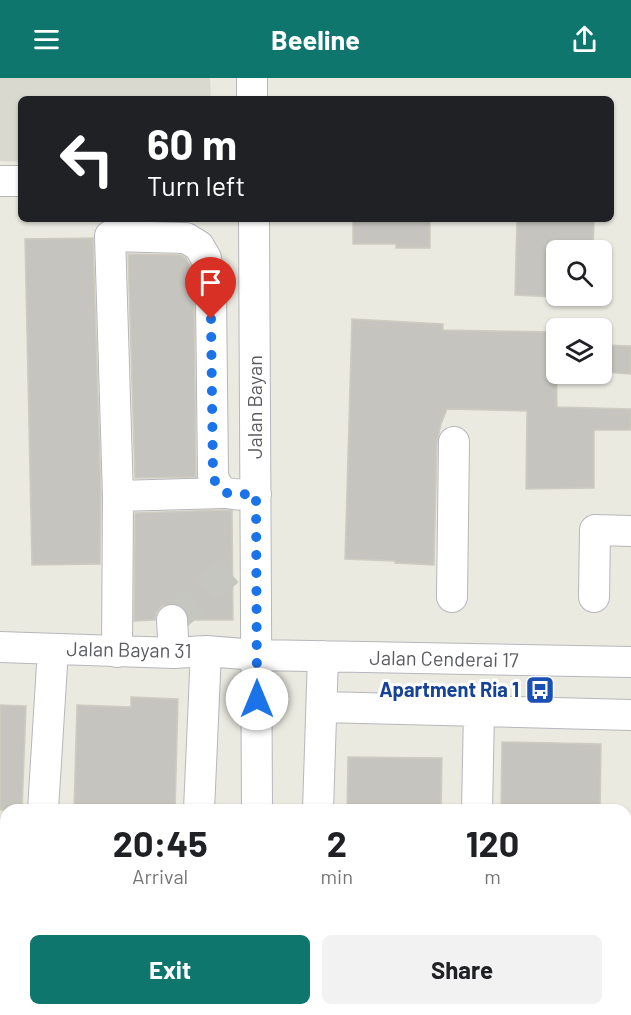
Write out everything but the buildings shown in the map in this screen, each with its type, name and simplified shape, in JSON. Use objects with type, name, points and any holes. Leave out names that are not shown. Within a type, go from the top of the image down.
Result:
[{"type":"street","points":[[252,78],[252,96]]},
{"type":"street","points":[[0,181],[18,182]]},
{"type":"street","name":"Jalan Bayan","points":[[254,222],[256,494],[244,569],[257,655],[257,804]]},
{"type":"street","points":[[117,652],[118,496],[110,236],[186,238],[199,246],[206,258],[211,297],[213,475],[216,486],[223,493]]},
{"type":"street","points":[[452,597],[454,442]]},
{"type":"street","points":[[118,496],[256,494]]},
{"type":"street","points":[[594,597],[595,530],[631,531]]},
{"type":"street","points":[[172,620],[174,653]]},
{"type":"street","name":"Jalan Bayan 31","points":[[0,647],[117,652],[206,651],[257,655]]},
{"type":"street","points":[[43,804],[53,649]]},
{"type":"street","points":[[199,804],[206,651]]},
{"type":"street","name":"Jalan Cenderai 17","points":[[257,655],[631,662]]},
{"type":"street","points":[[318,804],[323,656]]},
{"type":"street","points":[[322,708],[631,715]]},
{"type":"street","points":[[477,804],[479,711]]},
{"type":"shaded area","points":[[0,78],[210,78],[211,96],[18,96],[18,162],[0,161]]},
{"type":"tunnel","points":[[172,620],[232,568]]},
{"type":"place","name":"Apartment Ria 1","points":[[540,690]]},
{"type":"route","points":[[211,319],[213,475],[216,486],[223,493],[256,494],[257,699]]}]
